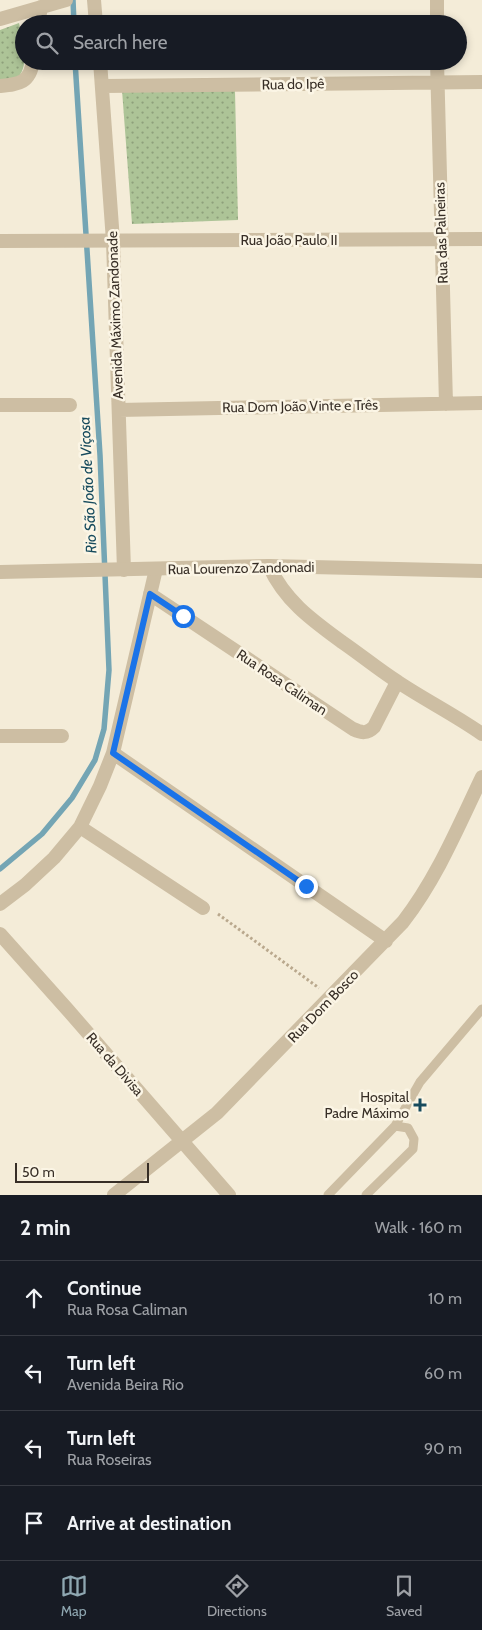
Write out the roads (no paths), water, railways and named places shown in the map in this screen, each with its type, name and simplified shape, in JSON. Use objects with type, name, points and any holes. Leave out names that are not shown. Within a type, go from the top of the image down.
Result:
[{"type":"street","points":[[94,0],[95,15]]},
{"type":"street","points":[[436,0],[437,15]]},
{"type":"street","points":[[0,19],[64,1]]},
{"type":"street","points":[[39,15],[40,7]]},
{"type":"street","points":[[0,86],[19,84],[30,76],[31,70]]},
{"type":"street","name":"Avenida Máximo Zandonade","points":[[101,70],[112,241],[119,410],[117,570]]},
{"type":"street","name":"Rua das Palneiras","points":[[437,70],[446,404]]},
{"type":"street","name":"Rua do Ipê","points":[[103,86],[482,82]]},
{"type":"street","name":"Rua João Paulo II","points":[[0,241],[482,239]]},
{"type":"street","name":"Rua Dom João Vinte e Três","points":[[119,410],[482,403]]},
{"type":"street","points":[[0,405],[70,405]]},
{"type":"street","points":[[270,566],[276,582],[284,593],[302,610],[397,682],[481,733]]},
{"type":"street","name":"Rua Lourenzo Zandonadi","points":[[0,572],[270,566],[482,571]]},
{"type":"street","points":[[0,904],[25,885],[54,858],[80,827],[100,786],[113,753],[156,569]]},
{"type":"street","name":"Rua Rosa Caliman","points":[[150,594],[339,721],[363,733],[374,727],[397,682]]},
{"type":"street","points":[[0,736],[62,736]]},
{"type":"street","points":[[113,753],[386,941]]},
{"type":"street","name":"Rua Dom Bosco","points":[[114,1195],[217,1113],[386,941],[417,904],[433,877],[482,777]]},
{"type":"street","points":[[80,827],[203,908]]},
{"type":"street","name":"Rua da Divisa","points":[[0,934],[228,1195]]},
{"type":"lane","points":[[328,1195],[395,1126],[420,1082],[482,1009]]},
{"type":"lane","points":[[366,1195],[413,1149],[414,1139],[408,1128],[395,1126]]},
{"type":"waterway","name":"Rio São João de Viçosa","points":[[73,0],[74,15]]},
{"type":"waterway","name":"Rio São João de Viçosa","points":[[0,869],[42,834],[72,798],[95,760],[104,729],[109,670],[100,455],[76,70]]},
{"type":"place","name":"Hospital Padre Máximo","points":[[420,1105]]}]
